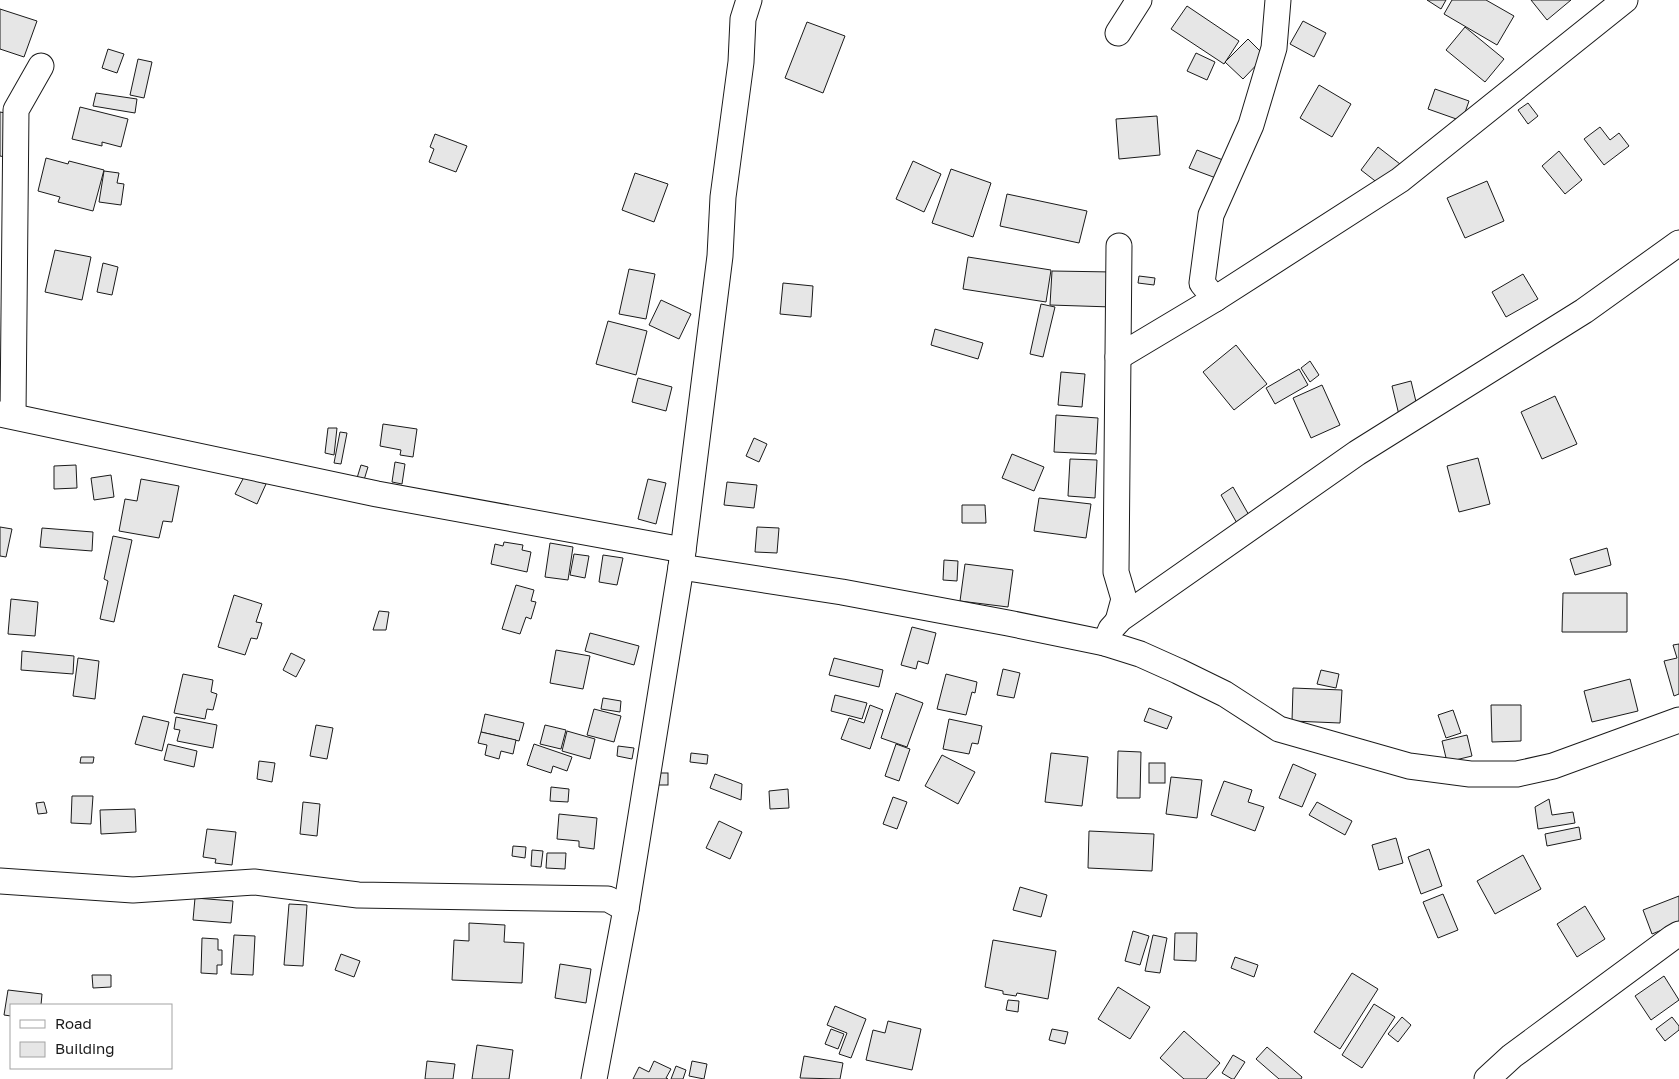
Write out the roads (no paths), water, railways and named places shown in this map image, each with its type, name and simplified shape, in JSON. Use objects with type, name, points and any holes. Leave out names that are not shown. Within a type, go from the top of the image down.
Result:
[{"type":"street","points":[[594,1079],[626,909],[682,558],[720,256],[723,197],[741,62],[743,19],[749,0]]},
{"type":"street","points":[[1118,33],[1139,0]]},
{"type":"street","points":[[1215,298],[1202,284],[1211,215],[1251,125],[1274,48],[1278,0]]},
{"type":"street","points":[[1118,357],[1215,298],[1400,180],[1625,0]]},
{"type":"street","points":[[41,66],[16,110],[6,415],[852,594],[1105,643],[1140,654],[1225,694],[1279,729],[1410,766],[1461,773],[1517,774],[1553,766],[1679,720]]},
{"type":"street","points":[[1105,643],[1111,629],[1118,621],[1357,453],[1584,311],[1679,243]]},
{"type":"street","points":[[1118,621],[1124,599],[1116,572],[1119,246]]},
{"type":"street","points":[[0,881],[133,890],[254,882],[358,895],[608,899],[626,909]]},
{"type":"street","points":[[1487,1079],[1512,1056],[1679,934]]}]
